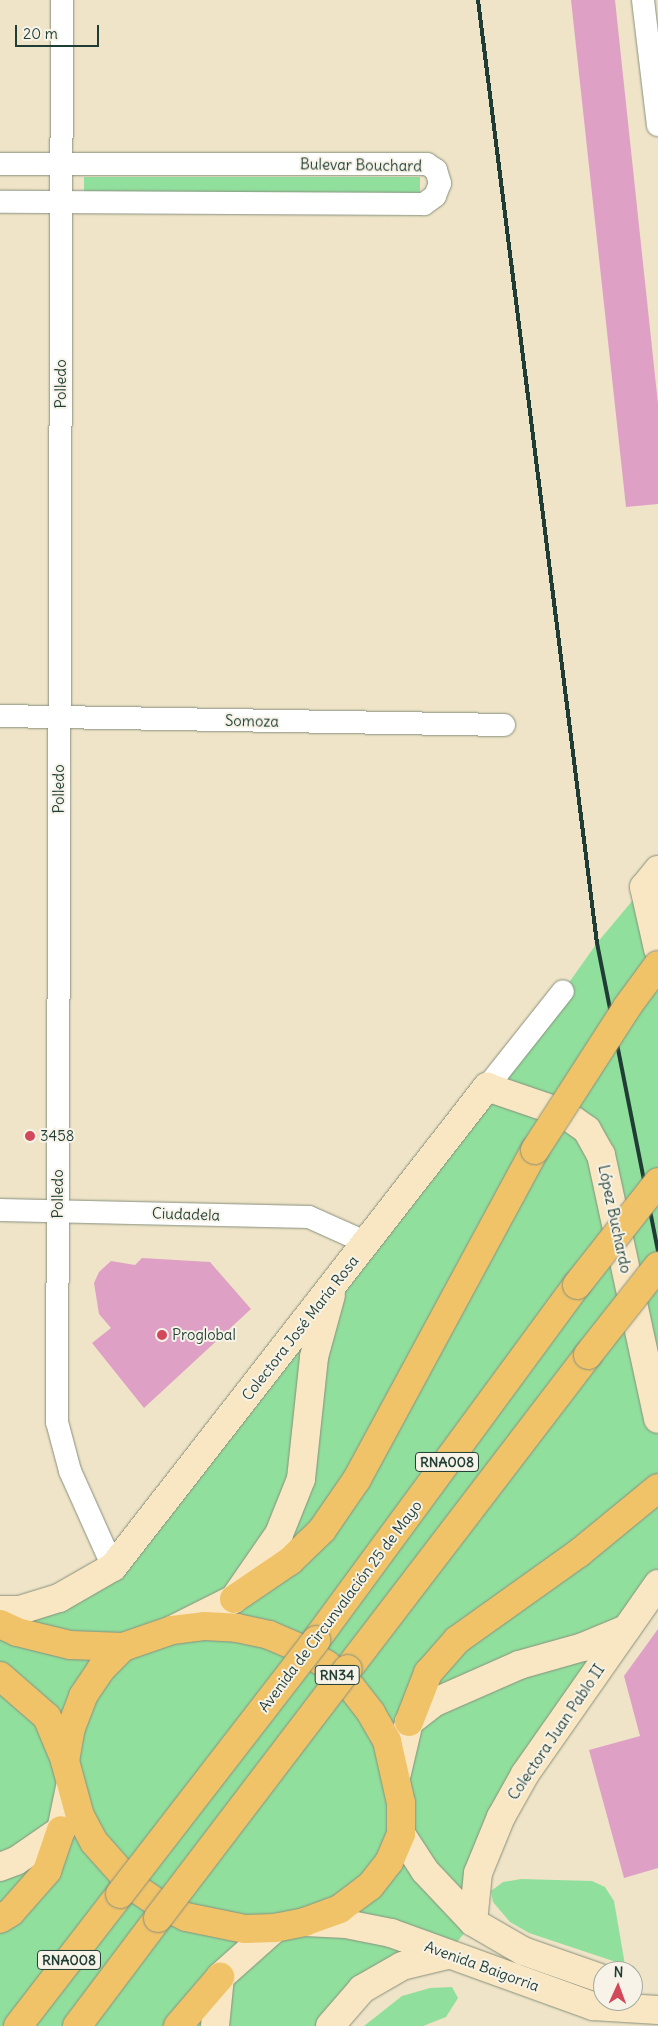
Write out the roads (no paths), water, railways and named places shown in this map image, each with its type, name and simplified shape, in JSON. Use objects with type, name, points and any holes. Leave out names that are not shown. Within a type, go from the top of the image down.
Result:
[{"type":"highway","points":[[234,1599],[290,1561],[322,1530],[357,1479],[535,1150],[627,1007],[658,966]]},
{"type":"highway","name":"Avenida de Circunvalación 25 de Mayo","points":[[18,2026],[316,1640],[578,1285],[658,1182]]},
{"type":"highway","name":"RNA008","points":[[77,2026],[588,1355],[658,1266]]},
{"type":"highway","points":[[409,1722],[428,1673],[457,1640],[579,1553],[649,1497]]},
{"type":"highway","name":"RN34","points":[[0,1624],[17,1632],[70,1645],[123,1647],[172,1630],[204,1626],[253,1632],[299,1648],[327,1665],[351,1687],[371,1713],[387,1742],[397,1773],[402,1803],[401,1834]]},
{"type":"highway","points":[[68,1774],[71,1728],[83,1696],[101,1669],[123,1647]]},
{"type":"highway","points":[[0,1676],[47,1717],[94,1842],[112,1866],[146,1896],[186,1917],[215,1925],[245,1929],[275,1928],[305,1922],[340,1909],[370,1886],[389,1862],[401,1834]]},
{"type":"highway","points":[[0,1919],[11,1912],[47,1870],[61,1830]]},
{"type":"highway","points":[[178,2026],[220,1977]]},
{"type":"street","name":"Polledo","points":[[62,0],[57,1422],[70,1471],[113,1567]]},
{"type":"street","points":[[643,0],[658,124]]},
{"type":"street","name":"Bulevar Bouchard","points":[[0,164],[427,164],[436,170],[440,183],[435,196],[424,204],[0,202]]},
{"type":"street","name":"Somoza","points":[[0,716],[504,725]]},
{"type":"street","points":[[651,879],[658,949]]},
{"type":"street","name":"Colectora José María Rosa","points":[[0,1610],[20,1610],[59,1598],[113,1567],[563,991]]},
{"type":"street","name":"López Buchardo","points":[[487,1087],[563,1113],[587,1130],[601,1155],[658,1419]]},
{"type":"street","name":"Ciudadela","points":[[0,1210],[309,1217],[367,1243]]},
{"type":"street","points":[[172,1630],[234,1599],[279,1534],[301,1479],[314,1357],[334,1284]]},
{"type":"street","name":"Colectora Juan Pablo II","points":[[472,1922],[478,1874],[501,1817],[525,1774],[658,1584]]},
{"type":"street","points":[[397,1773],[409,1722],[433,1703],[518,1665],[583,1647],[626,1629]]},
{"type":"street","points":[[0,1867],[16,1861],[61,1830],[68,1774]]},
{"type":"street","name":"Avenida Baigorria","points":[[401,1834],[425,1871],[472,1922],[524,1951],[593,1975]]},
{"type":"street","name":"Avenida Baigorria","points":[[305,1922],[346,1924],[391,1933],[593,2006],[658,2010]]},
{"type":"street","points":[[215,2026],[220,1977],[275,1928]]},
{"type":"street","points":[[330,2026],[362,1989],[402,1966],[447,1954]]},
{"type":"street","points":[[643,1999],[658,2006]]},
{"type":"railway","points":[[478,0],[597,943],[658,1251]]},
{"type":"place","name":"3458","points":[[30,1136]]},
{"type":"place","name":"Proglobal","points":[[162,1335]]}]
